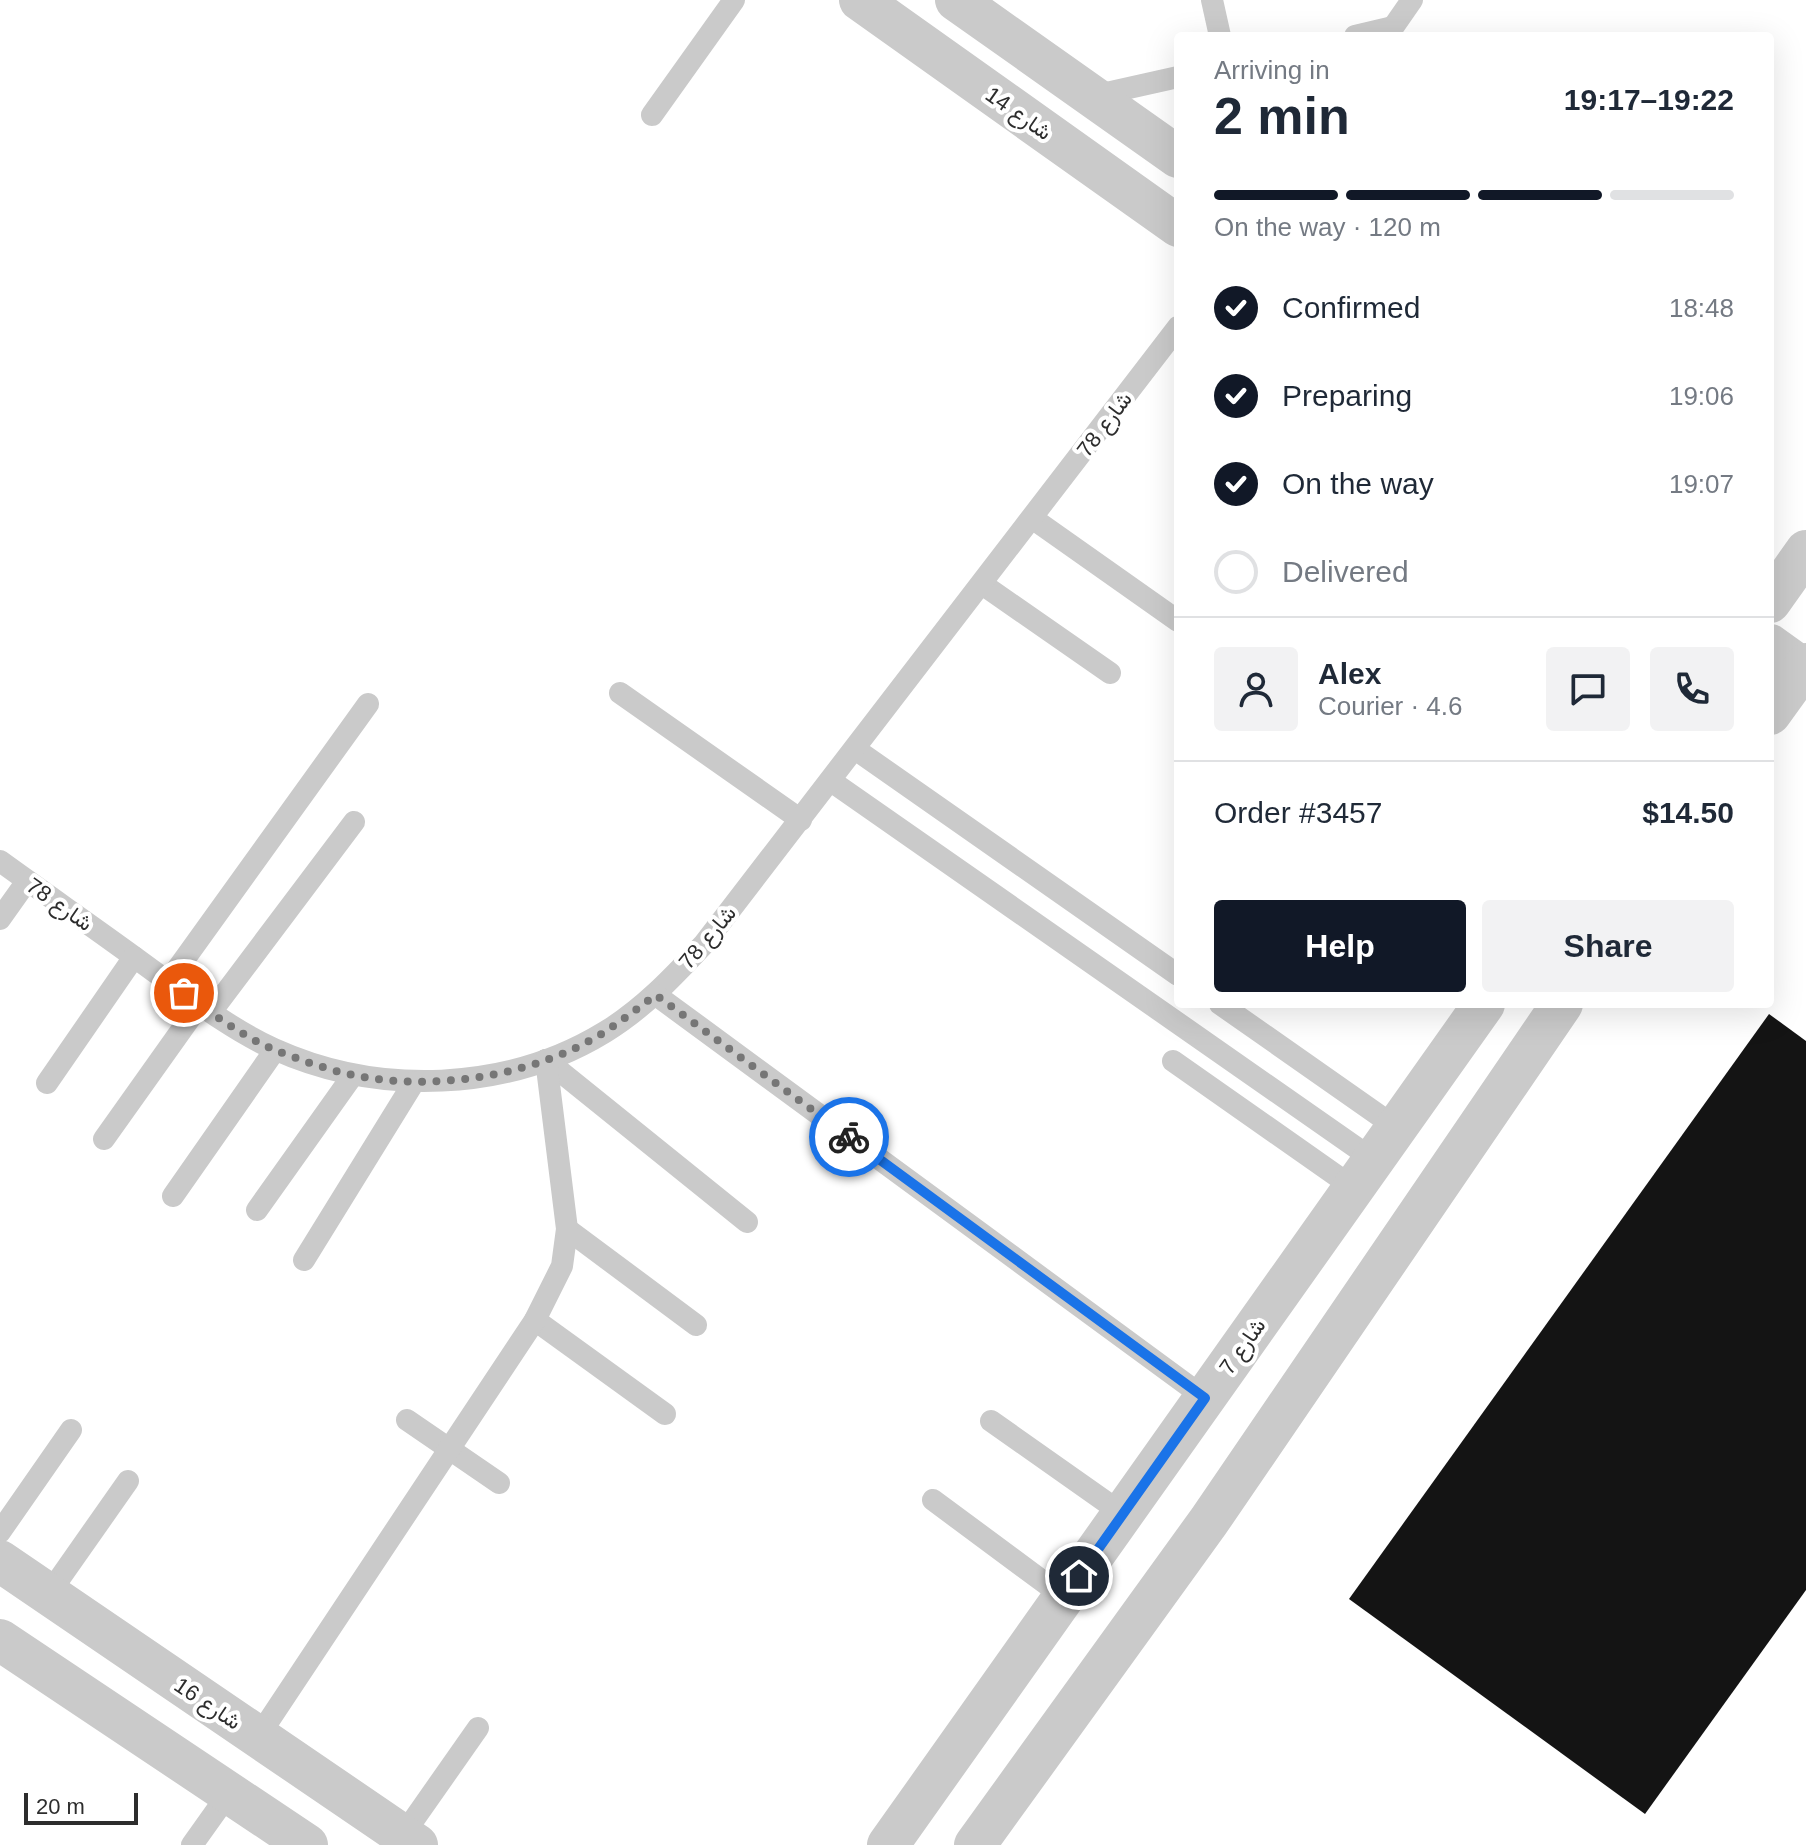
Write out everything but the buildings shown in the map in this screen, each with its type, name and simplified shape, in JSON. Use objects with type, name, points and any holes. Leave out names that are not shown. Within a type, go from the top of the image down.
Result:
[{"type":"street","name":"شارع 14","points":[[860,0],[1174,223]]},
{"type":"street","points":[[956,0],[1174,154]]},
{"type":"street","points":[[1782,591],[1806,551]]},
{"type":"street","points":[[1774,706],[1796,662]]},
{"type":"street","name":"شارع 7","points":[[888,1845],[1481,1008]]},
{"type":"street","points":[[975,1845],[1209,1521],[1559,1008]]},
{"type":"street","name":"شارع 16","points":[[0,1561],[410,1840]]},
{"type":"street","points":[[0,1640],[307,1845]]},
{"type":"lane","points":[[652,115],[734,0]]},
{"type":"lane","points":[[1212,0],[1219,32]]},
{"type":"lane","points":[[1390,32],[1412,0]]},
{"type":"lane","points":[[1092,96],[1174,78]]},
{"type":"lane","name":"شارع 78","points":[[0,861],[205,1008],[275,1050],[353,1075],[414,1082],[482,1078],[546,1060],[604,1033],[656,995],[704,944],[1174,332]]},
{"type":"lane","points":[[1032,518],[1174,618]]},
{"type":"lane","points":[[982,584],[1110,673]]},
{"type":"lane","points":[[620,693],[801,820]]},
{"type":"lane","points":[[168,982],[368,704]]},
{"type":"lane","points":[[855,749],[1174,972]]},
{"type":"lane","points":[[831,781],[1375,1158]]},
{"type":"lane","points":[[104,1139],[354,822]]},
{"type":"lane","points":[[0,919],[27,881]]},
{"type":"lane","points":[[47,1083],[134,957]]},
{"type":"lane","points":[[656,995],[1205,1398]]},
{"type":"lane","points":[[1224,1008],[1375,1158]]},
{"type":"lane","points":[[173,1196],[275,1050]]},
{"type":"lane","points":[[546,1060],[747,1222]]},
{"type":"lane","points":[[258,1737],[535,1320],[562,1266],[567,1229],[546,1060]]},
{"type":"lane","points":[[1173,1061],[1375,1158]]},
{"type":"lane","points":[[257,1210],[353,1075]]},
{"type":"lane","points":[[304,1260],[414,1082]]},
{"type":"lane","points":[[567,1229],[696,1325]]},
{"type":"lane","points":[[535,1320],[665,1414]]},
{"type":"lane","points":[[407,1420],[499,1483]]},
{"type":"lane","points":[[991,1421],[1123,1514]]},
{"type":"lane","points":[[0,1532],[71,1430]]},
{"type":"lane","points":[[48,1595],[128,1481]]},
{"type":"lane","points":[[933,1500],[1064,1597]]},
{"type":"lane","points":[[410,1840],[478,1728]]},
{"type":"lane","points":[[192,1845],[229,1793]]},
{"type":"way so far","points":[[184,993],[242,1033],[275,1050],[353,1075],[414,1082],[482,1078],[546,1060],[604,1033],[656,995],[849,1137]]},
{"type":"route","points":[[849,1137],[1205,1398],[1079,1576]]}]
